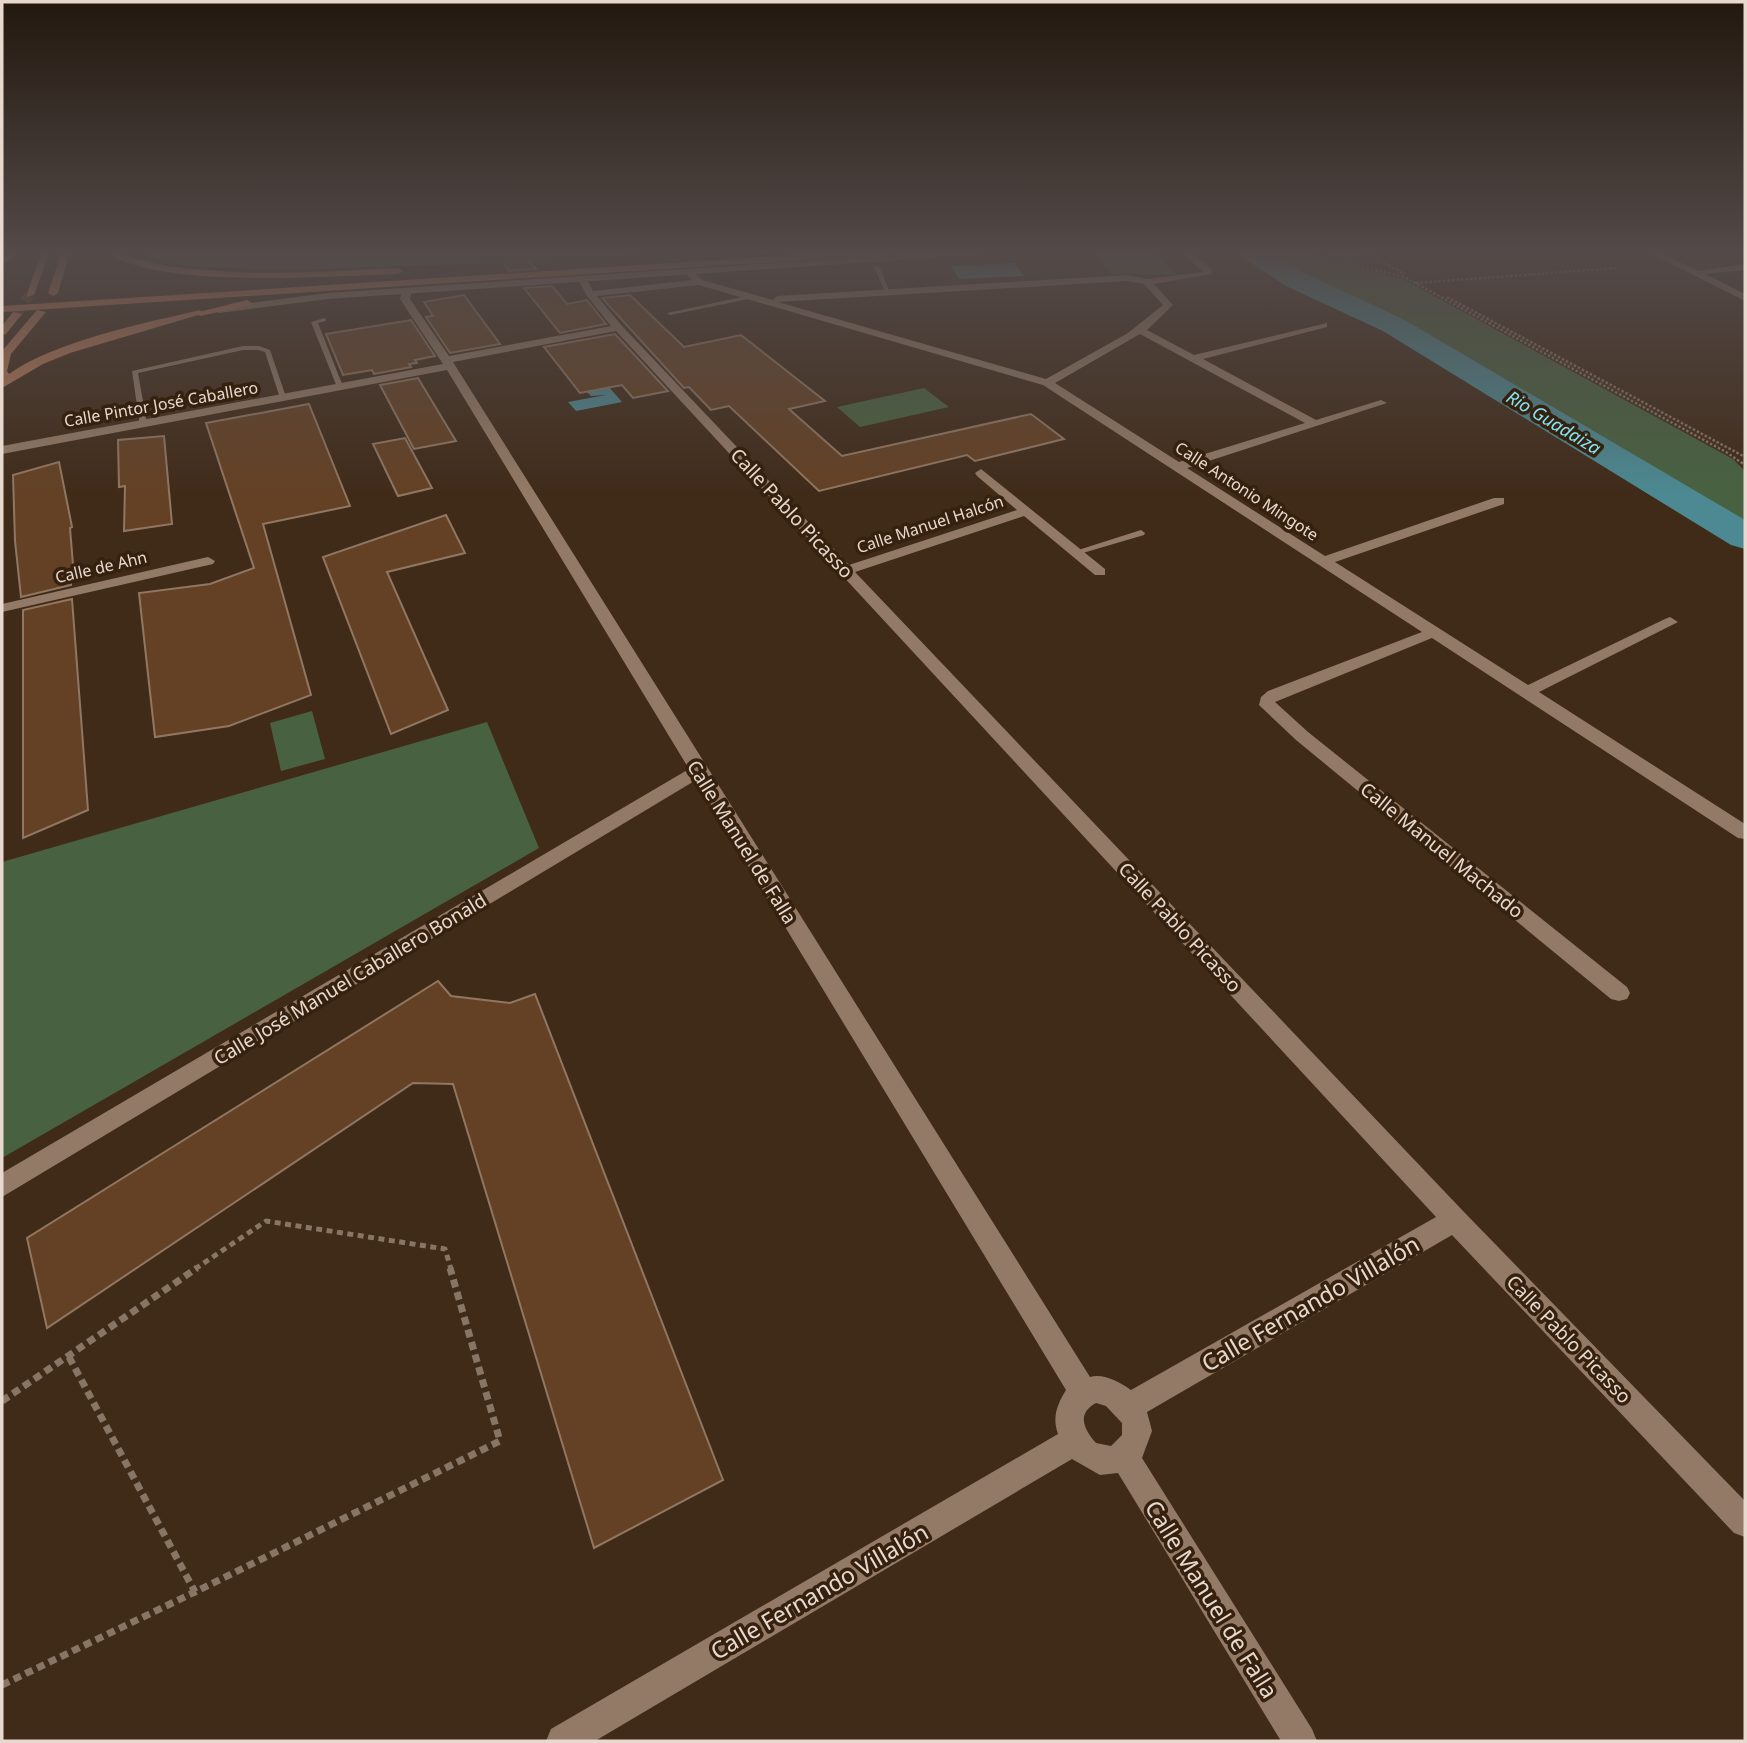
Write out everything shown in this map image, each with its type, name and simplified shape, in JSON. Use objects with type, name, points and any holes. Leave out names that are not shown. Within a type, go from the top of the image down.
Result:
[{"type":"main road","points":[[24,332],[6,353],[3,376],[129,332]]},
{"type":"street","name":"Calle Manuel de Falla","points":[[427,332],[1083,1392]]},
{"type":"street","name":"Calle Pintor José Caballero","points":[[2,450],[341,387],[597,332]]},
{"type":"street","name":"Calle Pablo Picasso","points":[[622,332],[1455,1220],[1745,1522]]},
{"type":"street","name":"Calle Antonio Mingote","points":[[874,332],[1047,383],[1745,833]]},
{"type":"street","points":[[1047,383],[1134,332]]},
{"type":"street","points":[[1142,332],[1314,423]]},
{"type":"street","points":[[1191,359],[1295,332]]},
{"type":"street","points":[[1177,467],[1381,403]]},
{"type":"street","points":[[981,473],[1100,572]]},
{"type":"street","points":[[1324,561],[1499,501]]},
{"type":"street","name":"Calle Manuel Halcón","points":[[846,570],[1026,512]]},
{"type":"street","name":"Calle de Ahn","points":[[2,608],[208,561]]},
{"type":"street","points":[[1527,692],[1670,622]]},
{"type":"street","name":"Calle Manuel Machado","points":[[1434,632],[1274,695],[1267,701],[1267,705],[1619,993]]},
{"type":"street","name":"Calle José Manuel Caballero Bonald","points":[[2,1186],[698,771]]},
{"type":"street","name":"Calle Fernando Villalón","points":[[1130,1406],[1455,1220]]},
{"type":"street","points":[[1107,1390],[1120,1396],[1130,1406],[1136,1420],[1137,1434],[1133,1447],[1124,1456],[1112,1461],[1098,1459],[1084,1452],[1074,1441],[1069,1427],[1069,1413],[1074,1401],[1083,1392],[1107,1390]]},
{"type":"street","name":"Calle Fernando Villalón","points":[[563,1741],[1074,1441]]},
{"type":"street","name":"Calle Manuel de Falla","points":[[1124,1456],[1300,1741]]},
{"type":"lane","points":[[319,332],[341,387]]},
{"type":"lane","points":[[143,424],[134,372],[243,348],[268,351],[284,398]]},
{"type":"lane","points":[[1076,552],[1141,533]]},
{"type":"path","points":[[1506,332],[1726,452],[1745,465]]},
{"type":"path","points":[[1513,332],[1745,457]]},
{"type":"path","points":[[2,1401],[266,1221],[445,1250],[500,1441],[2,1685]]},
{"type":"path","points":[[69,1357],[195,1592]]},
{"type":"green space","points":[[1417,332],[1501,332],[1733,459],[1745,471],[1745,521],[1493,373]]},
{"type":"green space","points":[[924,388],[949,407],[860,427],[837,407]]},
{"type":"green space","points":[[312,711],[325,759],[281,771],[270,723]]},
{"type":"green space","points":[[487,722],[539,848],[2,1158],[2,862]]},
{"type":"water","points":[[608,386],[622,402],[576,411],[568,402],[606,395],[591,396],[586,391]]},
{"type":"building","points":[[419,332],[435,356],[415,360],[417,363],[409,364],[411,367],[374,374],[372,370],[343,375],[326,334]]},
{"type":"building","points":[[436,332],[491,332],[500,344],[450,353]]},
{"type":"building","points":[[633,332],[669,332],[684,347],[741,335],[825,401],[789,409],[842,456],[1031,414],[1064,439],[975,461],[967,455],[819,491],[729,406],[711,410],[689,387],[684,388]]},
{"type":"building","points":[[615,334],[668,391],[633,398],[622,385],[580,393],[544,347]]},
{"type":"building","points":[[418,378],[456,441],[414,449],[380,385]]},
{"type":"building","points":[[309,404],[350,506],[263,524],[311,695],[229,726],[155,737],[139,593],[210,584],[254,568],[206,423]]},
{"type":"building","points":[[164,436],[172,524],[124,531],[125,486],[119,487],[118,440]]},
{"type":"building","points":[[405,438],[432,488],[398,496],[373,444]]},
{"type":"building","points":[[59,462],[72,527],[74,577],[71,578],[71,585],[21,597],[15,541],[13,475]]},
{"type":"building","points":[[446,515],[465,553],[387,572],[448,710],[391,734],[323,557]]},
{"type":"building","points":[[72,599],[88,810],[23,838],[23,610]]},
{"type":"building","points":[[438,981],[451,996],[510,1003],[535,994],[723,1480],[594,1548],[453,1084],[413,1083],[47,1328],[27,1238]]},
{"type":"waterway","name":"Rio Guadaiza","points":[[1405,332],[1745,537]]}]
